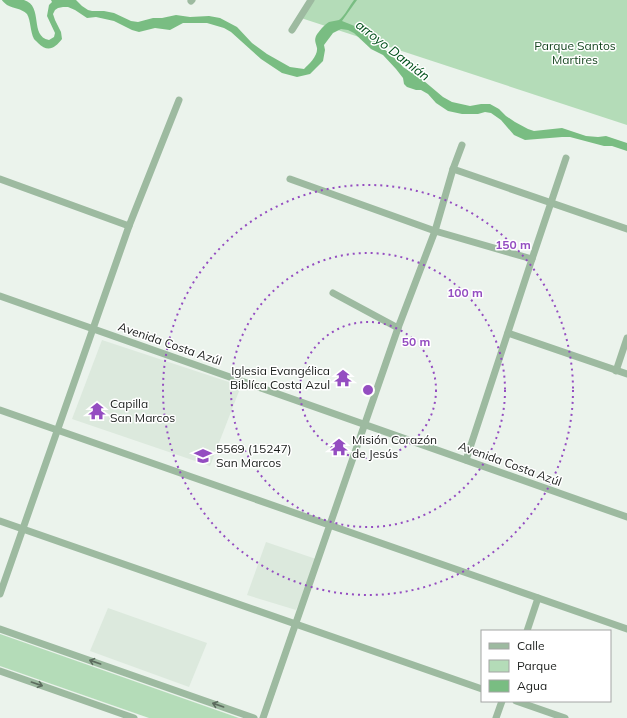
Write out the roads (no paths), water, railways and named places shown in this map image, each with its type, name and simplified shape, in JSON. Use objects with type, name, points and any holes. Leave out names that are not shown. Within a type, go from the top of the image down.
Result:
[{"type":"street","points":[[292,30],[311,0]]},
{"type":"street","points":[[0,594],[129,226],[179,100]]},
{"type":"street","points":[[263,718],[398,328],[436,230],[453,169],[462,145]]},
{"type":"street","points":[[466,460],[566,158]]},
{"type":"street","points":[[453,169],[627,228]]},
{"type":"street","points":[[0,179],[129,226]]},
{"type":"street","points":[[290,179],[436,230],[532,259]]},
{"type":"street","points":[[333,293],[398,328]]},
{"type":"street","name":"Avenida Costa Azúl","points":[[0,296],[627,517]]},
{"type":"street","points":[[508,333],[627,374]]},
{"type":"street","points":[[616,371],[627,338]]},
{"type":"street","points":[[0,410],[627,629]]},
{"type":"street","points":[[0,521],[481,689]]},
{"type":"street","points":[[527,630],[538,598]]},
{"type":"street","points":[[0,629],[254,718]]},
{"type":"street","points":[[0,671],[134,718]]},
{"type":"street","points":[[496,718],[502,702]]},
{"type":"street","points":[[519,702],[565,718]]},
{"type":"water","points":[[2,0],[24,0],[30,3],[34,8],[39,33],[49,40],[54,37],[55,33],[47,16],[49,5],[52,2],[51,0],[76,0],[88,10],[114,13],[131,21],[138,22],[153,18],[176,15],[190,17],[209,16],[220,18],[237,27],[252,43],[267,54],[290,67],[304,69],[313,60],[316,54],[317,48],[315,39],[323,26],[329,22],[339,20],[354,0],[357,0],[342,21],[362,29],[375,39],[403,67],[424,81],[443,97],[452,102],[470,106],[490,104],[499,109],[515,122],[534,131],[562,128],[586,136],[606,136],[627,143],[627,151],[612,146],[604,146],[570,137],[525,140],[514,135],[501,120],[491,113],[485,112],[478,114],[462,114],[448,111],[436,103],[428,94],[421,90],[407,87],[404,84],[403,78],[383,55],[371,49],[354,33],[348,30],[341,29],[333,33],[324,45],[325,50],[323,61],[310,74],[297,77],[282,73],[261,59],[231,32],[224,28],[207,23],[183,23],[170,30],[155,28],[139,32],[114,21],[96,17],[87,18],[68,7],[58,8],[53,14],[61,32],[62,39],[57,45],[48,49],[34,39],[27,14],[7,5]]},
{"type":"place","name":"Iglesia Evangélica Biblíca Costa Azul","points":[[343,378]]},
{"type":"place","name":"Capilla San Marcos","points":[[97,411]]},
{"type":"place","name":"Misión Corazón de Jesús","points":[[339,447]]},
{"type":"place","name":"5569 (15247) San Marcos","points":[[203,456]]},
{"type":"park label","name":"Parque Santos Martires","points":[[575,53]]},
{"type":"water label","name":"arroyo Damián","points":[[393,50]]}]
